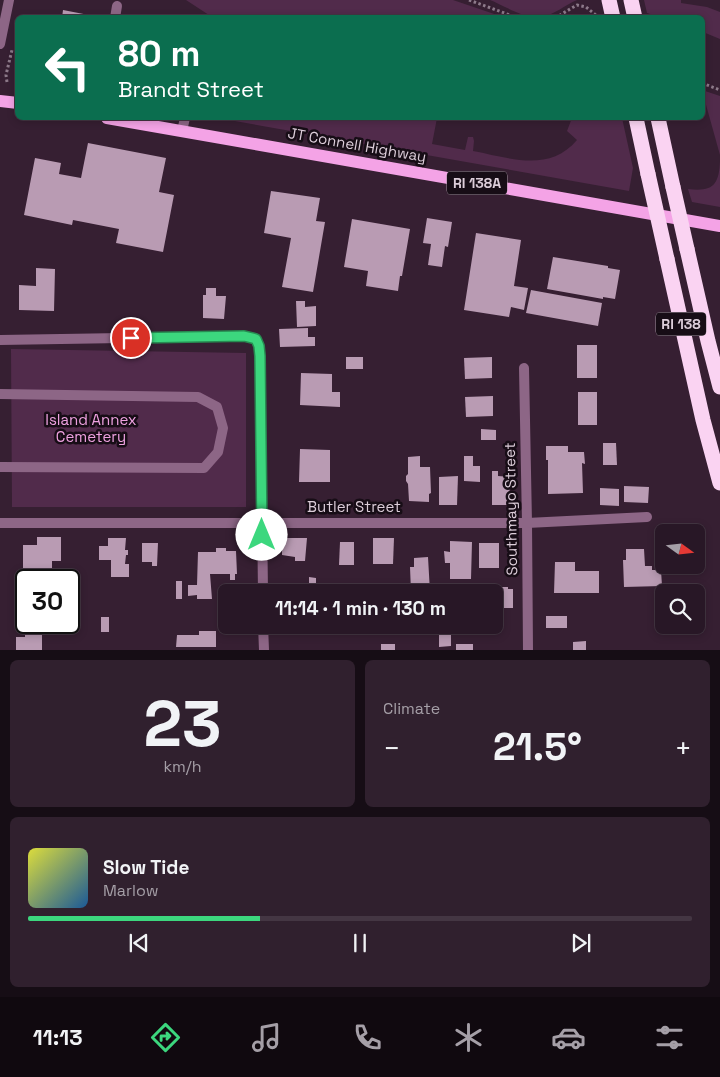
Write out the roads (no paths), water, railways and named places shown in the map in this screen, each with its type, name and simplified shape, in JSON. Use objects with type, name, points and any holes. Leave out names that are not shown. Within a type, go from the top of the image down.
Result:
[{"type":"highway","points":[[609,0],[612,15]]},
{"type":"highway","points":[[632,0],[634,15]]},
{"type":"highway","name":"RI 138","points":[[636,120],[705,427],[720,483]]},
{"type":"highway","name":"RI 138","points":[[658,120],[720,387]]},
{"type":"main road","points":[[0,101],[15,103]]},
{"type":"main road","name":"JT Connell Highway","points":[[127,120],[720,226]]},
{"type":"street","points":[[0,44],[9,0]]},
{"type":"street","points":[[116,15],[118,6]]},
{"type":"street","points":[[182,131],[185,120]]},
{"type":"street","points":[[0,340],[244,336],[256,339],[260,356],[263,584]]},
{"type":"street","name":"Southmayo Street","points":[[524,368],[528,650]]},
{"type":"street","points":[[0,394],[198,397],[217,407],[223,428],[218,452],[204,468],[0,467]]},
{"type":"street","name":"Butler Street","points":[[0,522],[527,522],[648,517]]},
{"type":"street","points":[[263,634],[264,650]]},
{"type":"park label","name":"Island Annex Cemetery","points":[[91,428]]}]
